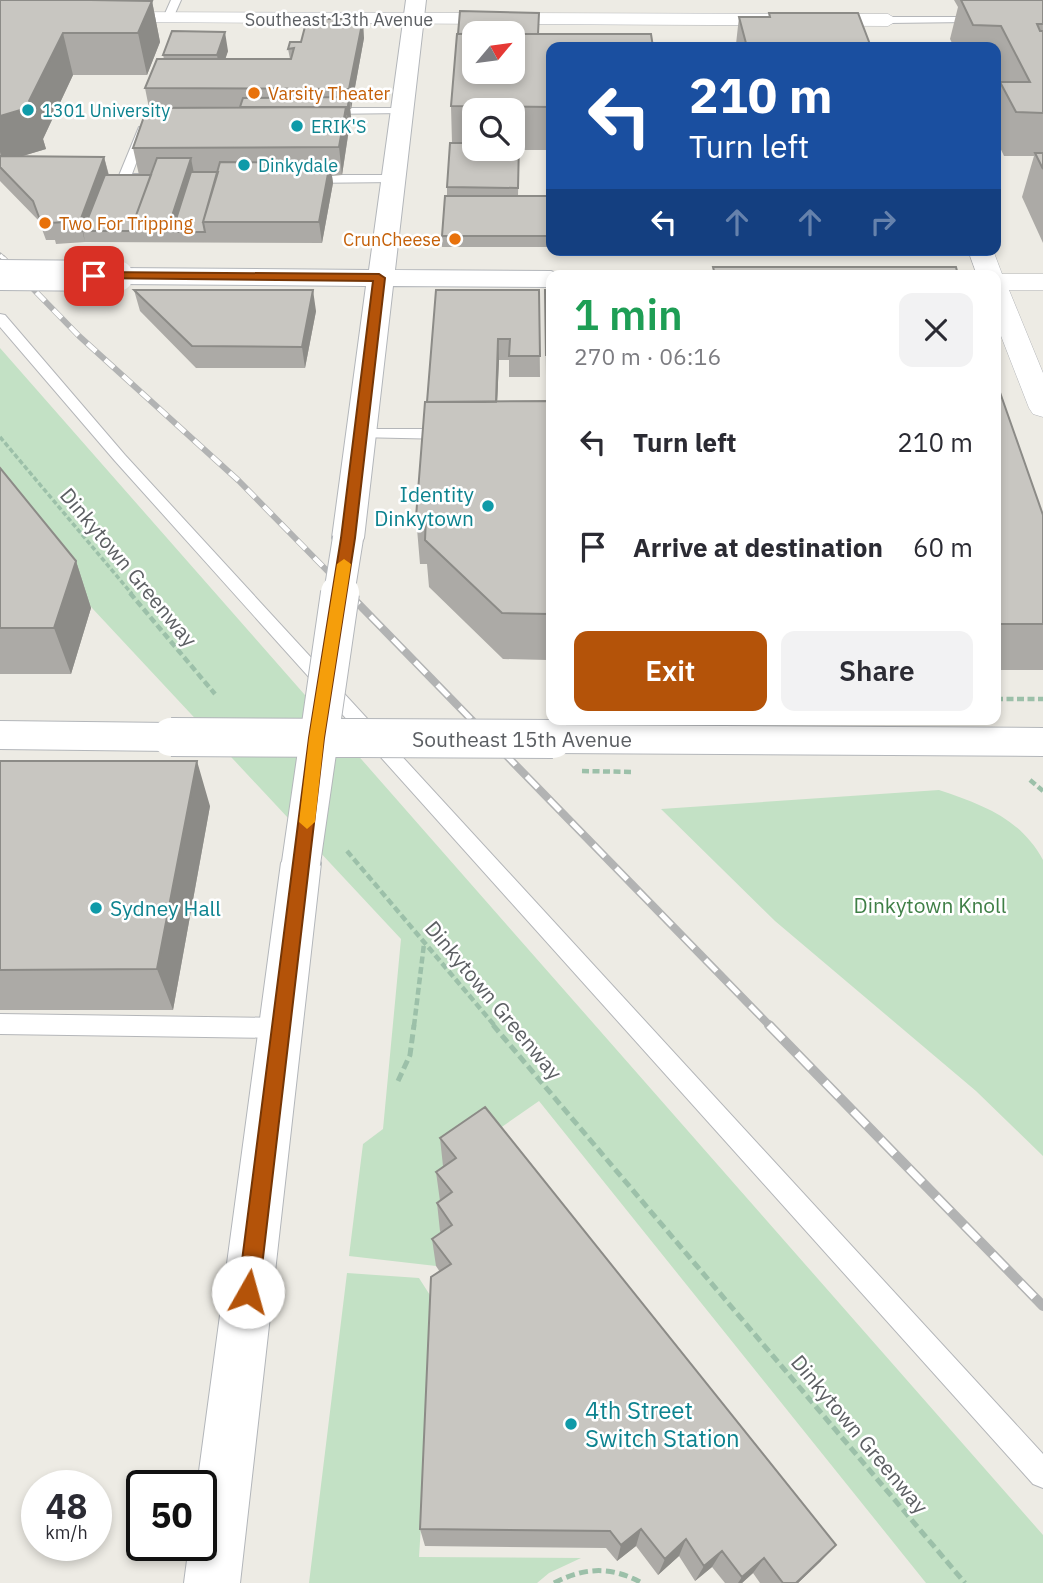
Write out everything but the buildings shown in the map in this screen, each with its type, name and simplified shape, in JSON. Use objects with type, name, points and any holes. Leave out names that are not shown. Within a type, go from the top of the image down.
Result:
[{"type":"main road","points":[[212,1583],[317,738],[348,538],[415,9]]},
{"type":"main road","points":[[0,275],[546,279]]},
{"type":"main road","name":"Southeast 15th Avenue","points":[[0,735],[1043,742]]},
{"type":"street","points":[[881,0],[897,40]]},
{"type":"street","name":"Southeast 13th Avenue","points":[[83,18],[172,9],[415,9],[888,20]]},
{"type":"street","points":[[1001,282],[1043,282]]},
{"type":"street","points":[[1001,303],[1043,408]]},
{"type":"lane","points":[[888,20],[964,20]]},
{"type":"lane","points":[[316,111],[401,111]]},
{"type":"lane","points":[[146,121],[124,178],[166,178]]},
{"type":"lane","points":[[291,179],[392,179]]},
{"type":"lane","points":[[0,318],[129,469],[1043,1474]]},
{"type":"lane","points":[[360,434],[461,434]]},
{"type":"lane","points":[[0,1024],[281,1028]]},
{"type":"path","name":"Dinkytown Greenway","points":[[0,438],[221,701]]},
{"type":"path","points":[[1001,699],[1043,699]]},
{"type":"path","name":"Dinkytown Greenway","points":[[345,848],[965,1583]]},
{"type":"path","points":[[398,1081],[410,1055],[425,943]]},
{"type":"path","points":[[554,1583],[571,1574],[597,1566],[627,1573],[642,1583]]},
{"type":"green space","points":[[0,348],[1043,1535],[1043,1583],[926,1583],[539,1101],[444,1167],[454,1220],[454,1252],[436,1266],[349,1256],[363,1144],[383,1129],[401,939],[92,608],[0,494]]},
{"type":"green space","name":"Dinkytown Knoll","points":[[939,790],[971,801],[1012,823],[1043,860],[1043,1156],[976,1091],[775,921],[661,809]]},
{"type":"green space","points":[[347,1273],[419,1278],[435,1303],[419,1557],[581,1558],[549,1573],[537,1583],[309,1583]]},
{"type":"railway","points":[[0,255],[3,258]]},
{"type":"railway","points":[[3,258],[79,336],[239,481],[350,594]]},
{"type":"railway","points":[[348,593],[770,1026]]},
{"type":"railway","points":[[769,1025],[1043,1306]]},
{"type":"slow traffic","points":[[307,822],[344,564]]},
{"type":"place","name":"Varsity Theater","points":[[254,93]]},
{"type":"place","name":"1301 University","points":[[28,110]]},
{"type":"place","name":"ERIK'S","points":[[297,126]]},
{"type":"place","name":"Dinkydale","points":[[244,165]]},
{"type":"place","name":"Two For Tripping","points":[[45,223]]},
{"type":"place","name":"CrunCheese","points":[[455,239]]},
{"type":"place","name":"Identity Dinkytown","points":[[488,506]]},
{"type":"place","name":"Sydney Hall","points":[[96,908]]},
{"type":"place","name":"4th Street Switch Station","points":[[571,1424]]},
{"type":"route","points":[[94,276],[379,278],[348,538],[317,738],[248,1292]]}]
